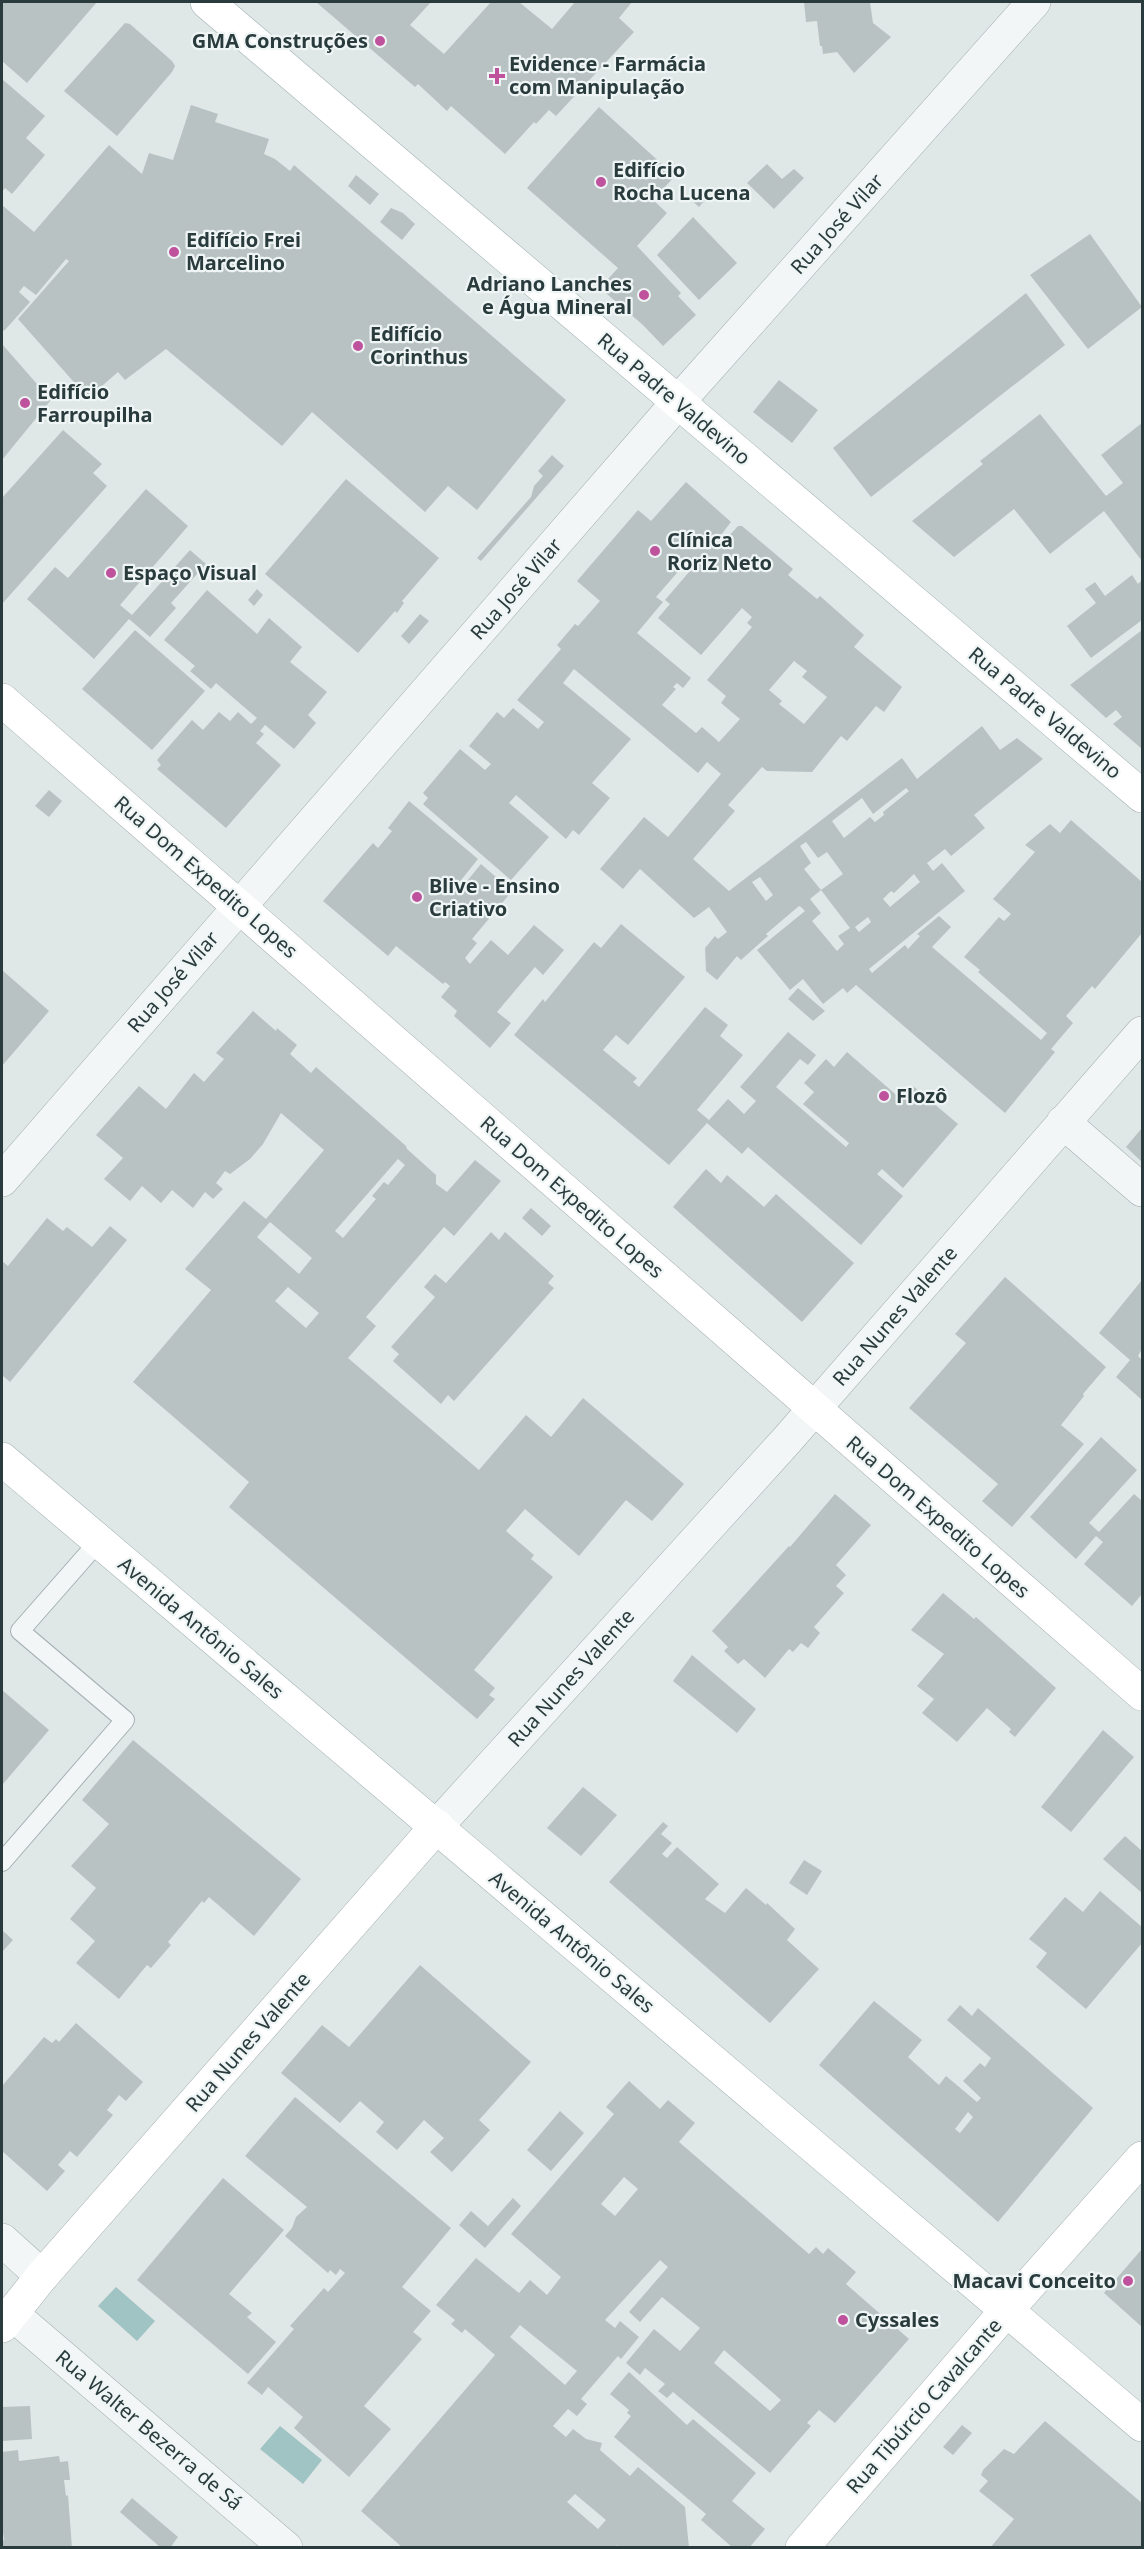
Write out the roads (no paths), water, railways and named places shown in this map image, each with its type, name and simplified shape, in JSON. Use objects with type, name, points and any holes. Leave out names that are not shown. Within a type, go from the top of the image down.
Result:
[{"type":"main road","name":"Rua Padre Valdevino","points":[[207,2],[1143,796]]},
{"type":"main road","name":"Rua Dom Expedito Lopes","points":[[2,700],[1143,1694]]},
{"type":"main road","name":"Avenida Antônio Sales","points":[[2,1459],[1143,2425]]},
{"type":"main road","name":"Rua Nunes Valente","points":[[6,2320],[437,1826]]},
{"type":"main road","name":"Rua Tibúrcio Cavalcante","points":[[802,2547],[1006,2311],[1143,2158]]},
{"type":"street","name":"Rua José Vilar","points":[[2,1180],[678,402],[1034,2]]},
{"type":"street","name":"Rua Nunes Valente","points":[[437,1826],[814,1409],[1143,1033]]},
{"type":"street","points":[[1063,1122],[1143,1190]]},
{"type":"street","points":[[2,2241],[42,2276]]},
{"type":"street","name":"Rua Walter Bezerra de Sá","points":[[6,2320],[286,2547]]},
{"type":"lane","points":[[2,1862],[125,1720],[20,1631],[99,1541]]},
{"type":"water","points":[[116,2287],[155,2321],[137,2341],[98,2306]]},
{"type":"water","points":[[280,2426],[322,2460],[303,2484],[260,2449]]},
{"type":"place","name":"GMA Construções","points":[[380,41]]},
{"type":"place","name":"Evidence - Farmácia com Manipulação","points":[[497,76]]},
{"type":"place","name":"Edifício Rocha Lucena","points":[[601,182]]},
{"type":"place","name":"Edifício Frei Marcelino","points":[[174,252]]},
{"type":"place","name":"Adriano Lanches e Água Mineral","points":[[644,295]]},
{"type":"place","name":"Edifício Corinthus","points":[[358,346]]},
{"type":"place","name":"Edifício Farroupilha","points":[[25,403]]},
{"type":"place","name":"Clínica Roriz Neto","points":[[655,551]]},
{"type":"place","name":"Espaço Visual","points":[[111,573]]},
{"type":"place","name":"Blive - Ensino Criativo","points":[[417,897]]},
{"type":"place","name":"Flozô","points":[[884,1096]]},
{"type":"place","name":"Macavi Conceito","points":[[1128,2281]]},
{"type":"place","name":"Cyssales","points":[[843,2320]]}]
